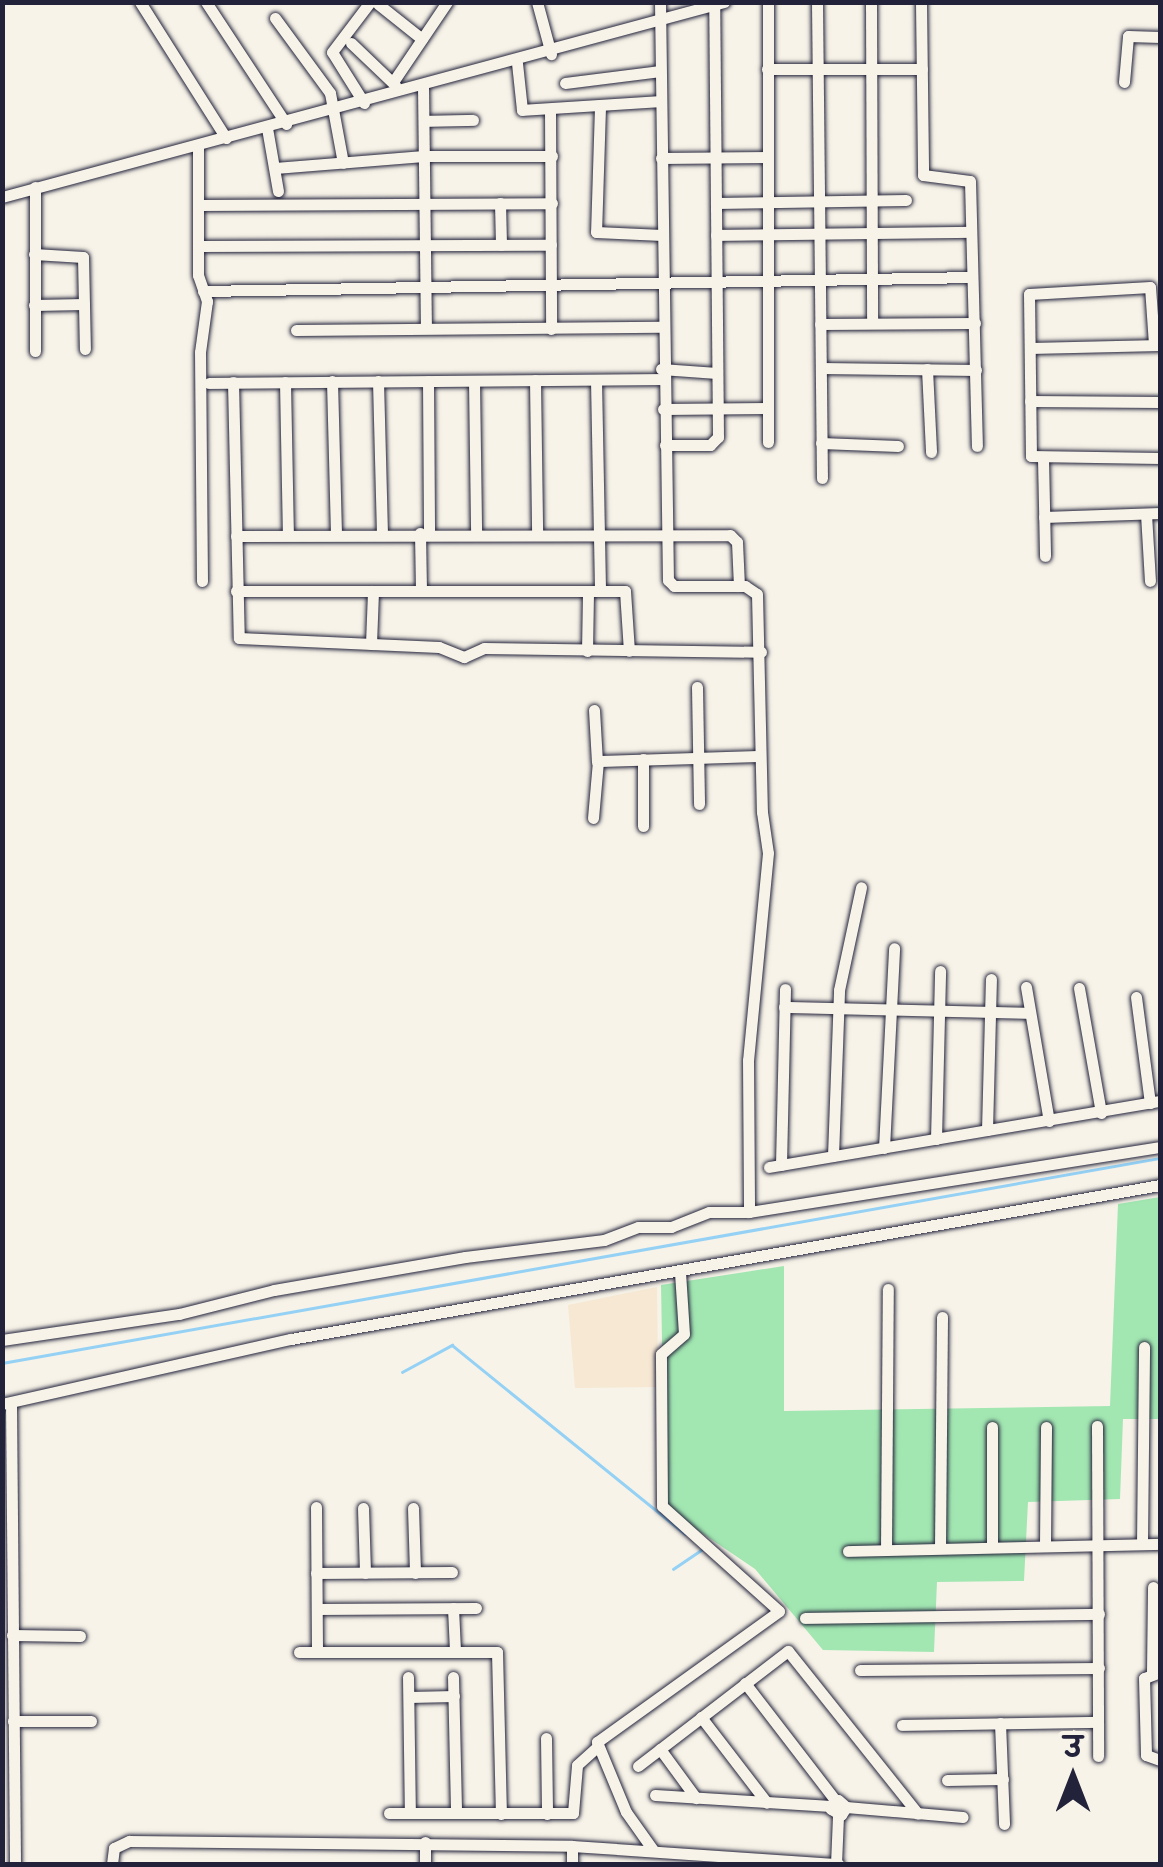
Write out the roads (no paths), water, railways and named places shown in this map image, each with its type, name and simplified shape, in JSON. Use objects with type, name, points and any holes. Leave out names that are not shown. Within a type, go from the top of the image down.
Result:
[{"type":"street","points":[[140,2],[226,138]]},
{"type":"street","points":[[206,2],[286,124]]},
{"type":"street","points":[[397,87],[447,2]]},
{"type":"street","points":[[660,2],[660,326],[666,532],[672,586],[739,586],[757,594],[762,652],[760,756],[768,853],[748,1060],[749,1212]]},
{"type":"street","points":[[768,2],[768,442]]},
{"type":"street","points":[[818,2],[822,478]]},
{"type":"street","points":[[870,2],[872,323]]},
{"type":"street","points":[[921,2],[923,175],[970,180],[977,446]]},
{"type":"street","points":[[542,4],[551,54]]},
{"type":"street","points":[[2,197],[335,112],[397,87],[423,86],[551,54],[658,24],[694,8],[719,4],[714,444],[665,446]]},
{"type":"street","points":[[364,103],[332,52],[368,5],[422,39]]},
{"type":"street","points":[[275,18],[330,93],[344,163]]},
{"type":"street","points":[[1124,82],[1128,36],[1160,37]]},
{"type":"street","points":[[351,42],[397,87]]},
{"type":"street","points":[[516,63],[520,109],[550,111],[660,101]]},
{"type":"street","points":[[767,69],[922,69]]},
{"type":"street","points":[[565,83],[660,71]]},
{"type":"street","points":[[423,86],[426,328]]},
{"type":"street","points":[[600,107],[596,232],[662,235]]},
{"type":"street","points":[[550,111],[551,329]]},
{"type":"street","points":[[424,122],[473,120]]},
{"type":"street","points":[[267,128],[278,192]]},
{"type":"street","points":[[198,146],[198,246],[204,291],[202,581]]},
{"type":"street","points":[[275,168],[424,156],[552,156]]},
{"type":"street","points":[[662,158],[768,157]]},
{"type":"street","points":[[34,351],[35,188]]},
{"type":"street","points":[[716,203],[906,200]]},
{"type":"street","points":[[198,206],[552,203]]},
{"type":"street","points":[[500,204],[501,245]]},
{"type":"street","points":[[716,236],[971,232]]},
{"type":"street","points":[[198,246],[551,245]]},
{"type":"street","points":[[34,254],[82,255],[84,348]]},
{"type":"street","points":[[204,291],[972,277]]},
{"type":"street","points":[[1030,348],[1157,344],[1154,293],[1147,286],[1030,291],[1030,348],[1030,453],[1043,458],[1160,458]]},
{"type":"street","points":[[34,305],[84,304]]},
{"type":"street","points":[[820,324],[975,323]]},
{"type":"street","points":[[296,330],[660,326]]},
{"type":"street","points":[[821,368],[976,370]]},
{"type":"street","points":[[927,369],[931,452]]},
{"type":"street","points":[[209,383],[596,380],[717,373]]},
{"type":"street","points":[[535,380],[537,532]]},
{"type":"street","points":[[588,651],[598,532],[596,380]]},
{"type":"street","points":[[332,381],[336,533]]},
{"type":"street","points":[[421,590],[428,381]]},
{"type":"street","points":[[474,381],[476,531]]},
{"type":"street","points":[[233,382],[236,592],[241,639],[439,646],[464,657],[484,648],[762,652]]},
{"type":"street","points":[[285,382],[288,534]]},
{"type":"street","points":[[378,382],[382,533]]},
{"type":"street","points":[[1030,401],[1160,402]]},
{"type":"street","points":[[663,409],[766,408]]},
{"type":"street","points":[[821,443],[898,446]]},
{"type":"street","points":[[1043,458],[1045,556]]},
{"type":"street","points":[[1044,516],[1160,513]]},
{"type":"street","points":[[1146,514],[1154,553],[1150,582]]},
{"type":"street","points":[[236,536],[476,531],[733,536],[739,586]]},
{"type":"street","points":[[371,644],[373,591]]},
{"type":"street","points":[[236,592],[629,593],[629,651]]},
{"type":"street","points":[[697,686],[700,804]]},
{"type":"street","points":[[594,710],[594,818]]},
{"type":"street","points":[[597,762],[760,756]]},
{"type":"street","points":[[643,759],[643,826]]},
{"type":"street","points":[[832,1156],[839,1011],[861,887]]},
{"type":"street","points":[[884,1148],[894,948]]},
{"type":"street","points":[[936,1139],[940,971]]},
{"type":"street","points":[[987,1130],[991,979]]},
{"type":"street","points":[[1026,987],[1049,1122]]},
{"type":"street","points":[[1079,988],[1102,1113]]},
{"type":"street","points":[[785,989],[775,1166],[1155,1102],[1136,997]]},
{"type":"street","points":[[784,1008],[939,1015],[1029,1013]]},
{"type":"street","points":[[2,1340],[179,1314],[274,1290],[465,1257],[604,1240],[638,1226],[672,1227],[709,1212],[749,1212],[1160,1148]]},
{"type":"street","points":[[15,1864],[7,1404],[291,1339],[1160,1185]]},
{"type":"street","points":[[389,1813],[574,1811],[576,1767],[596,1748],[779,1613],[662,1506],[661,1354],[684,1334],[680,1272]]},
{"type":"street","points":[[886,1550],[888,1289]]},
{"type":"street","points":[[940,1548],[942,1317]]},
{"type":"street","points":[[1142,1544],[1144,1347]]},
{"type":"street","points":[[1097,1426],[1098,1756]]},
{"type":"street","points":[[992,1427],[992,1546]]},
{"type":"street","points":[[1044,1545],[1046,1427]]},
{"type":"street","points":[[316,1506],[318,1652]]},
{"type":"street","points":[[363,1508],[365,1573]]},
{"type":"street","points":[[413,1508],[414,1573]]},
{"type":"street","points":[[848,1550],[1160,1544]]},
{"type":"street","points":[[316,1574],[452,1572]]},
{"type":"street","points":[[1152,1587],[1156,1672],[1144,1678],[1146,1755],[1160,1760]]},
{"type":"street","points":[[454,1608],[455,1651]]},
{"type":"street","points":[[317,1609],[476,1608]]},
{"type":"street","points":[[806,1618],[1098,1614]]},
{"type":"street","points":[[9,1628],[80,1636]]},
{"type":"street","points":[[299,1652],[500,1654],[501,1814]]},
{"type":"street","points":[[638,1766],[744,1682],[791,1652],[918,1814]]},
{"type":"street","points":[[860,1670],[1099,1668]]},
{"type":"street","points":[[408,1677],[410,1813]]},
{"type":"street","points":[[454,1677],[456,1813]]},
{"type":"street","points":[[112,1864],[114,1848],[129,1841],[572,1846],[837,1864],[838,1807],[744,1682]]},
{"type":"street","points":[[408,1696],[454,1696]]},
{"type":"street","points":[[701,1717],[767,1803]]},
{"type":"street","points":[[13,1721],[91,1721]]},
{"type":"street","points":[[902,1724],[1098,1722]]},
{"type":"street","points":[[1000,1723],[1004,1824]]},
{"type":"street","points":[[546,1738],[547,1814]]},
{"type":"street","points":[[596,1748],[626,1812],[654,1850]]},
{"type":"street","points":[[660,1749],[696,1798]]},
{"type":"street","points":[[946,1780],[1003,1779]]},
{"type":"street","points":[[655,1794],[963,1817]]},
{"type":"street","points":[[425,1842],[425,1864]]},
{"type":"street","points":[[572,1846],[572,1864]]},
{"type":"waterway","points":[[2,1363],[1160,1158]]},
{"type":"waterway","points":[[402,1372],[452,1345],[685,1534]]},
{"type":"waterway","points":[[673,1569],[703,1549]]}]
